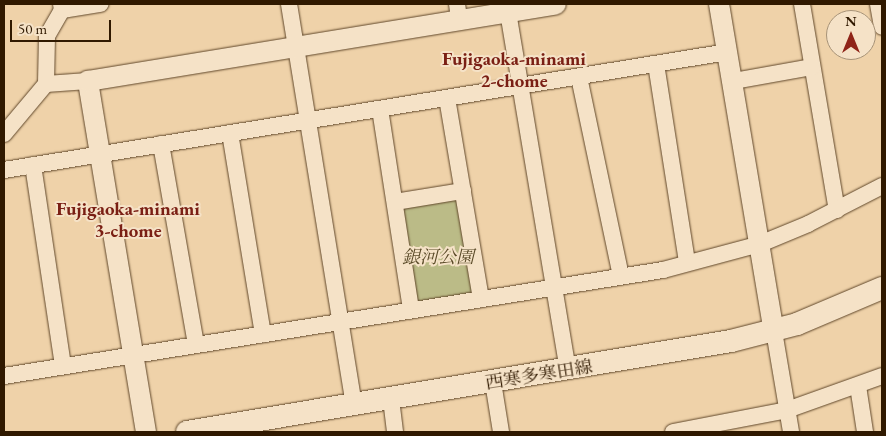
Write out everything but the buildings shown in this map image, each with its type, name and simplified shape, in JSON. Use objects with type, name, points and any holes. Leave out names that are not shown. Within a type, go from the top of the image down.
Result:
[{"type":"main road","name":"西寒多寒田線","points":[[187,432],[671,353],[774,331],[882,288]]},
{"type":"street","points":[[4,134],[46,84],[48,36],[62,7],[101,4]]},
{"type":"street","points":[[289,4],[354,405]]},
{"type":"street","points":[[46,84],[88,81],[296,47],[458,11],[508,12],[556,4]]},
{"type":"street","points":[[720,4],[791,432]]},
{"type":"street","points":[[802,4],[836,210]]},
{"type":"street","points":[[878,4],[882,27]]},
{"type":"street","points":[[508,12],[568,370]]},
{"type":"street","points":[[4,170],[728,52]]},
{"type":"street","points":[[656,64],[687,262]]},
{"type":"street","points":[[734,81],[812,67]]},
{"type":"street","points":[[579,77],[622,276]]},
{"type":"street","points":[[88,81],[146,432]]},
{"type":"street","points":[[448,98],[480,299]]},
{"type":"street","points":[[380,109],[411,310]]},
{"type":"street","points":[[230,133],[264,334]]},
{"type":"street","points":[[161,144],[196,345]]},
{"type":"street","points":[[33,165],[63,366]]},
{"type":"street","points":[[4,376],[622,276],[687,262],[760,244],[836,210],[882,186]]},
{"type":"street","points":[[395,202],[463,191]]},
{"type":"street","points":[[679,432],[749,425],[882,376]]},
{"type":"street","points":[[493,382],[501,432]]},
{"type":"street","points":[[858,386],[865,432]]},
{"type":"street","points":[[391,399],[395,432]]},
{"type":"green space","name":"銀河公園","points":[[459,199],[474,288],[471,295],[419,303],[414,299],[401,208]]},
{"type":"district","name":"Fujigaoka-minami 2-chome","points":[[514,70]]},
{"type":"district","name":"Fujigaoka-minami 3-chome","points":[[128,220]]}]
